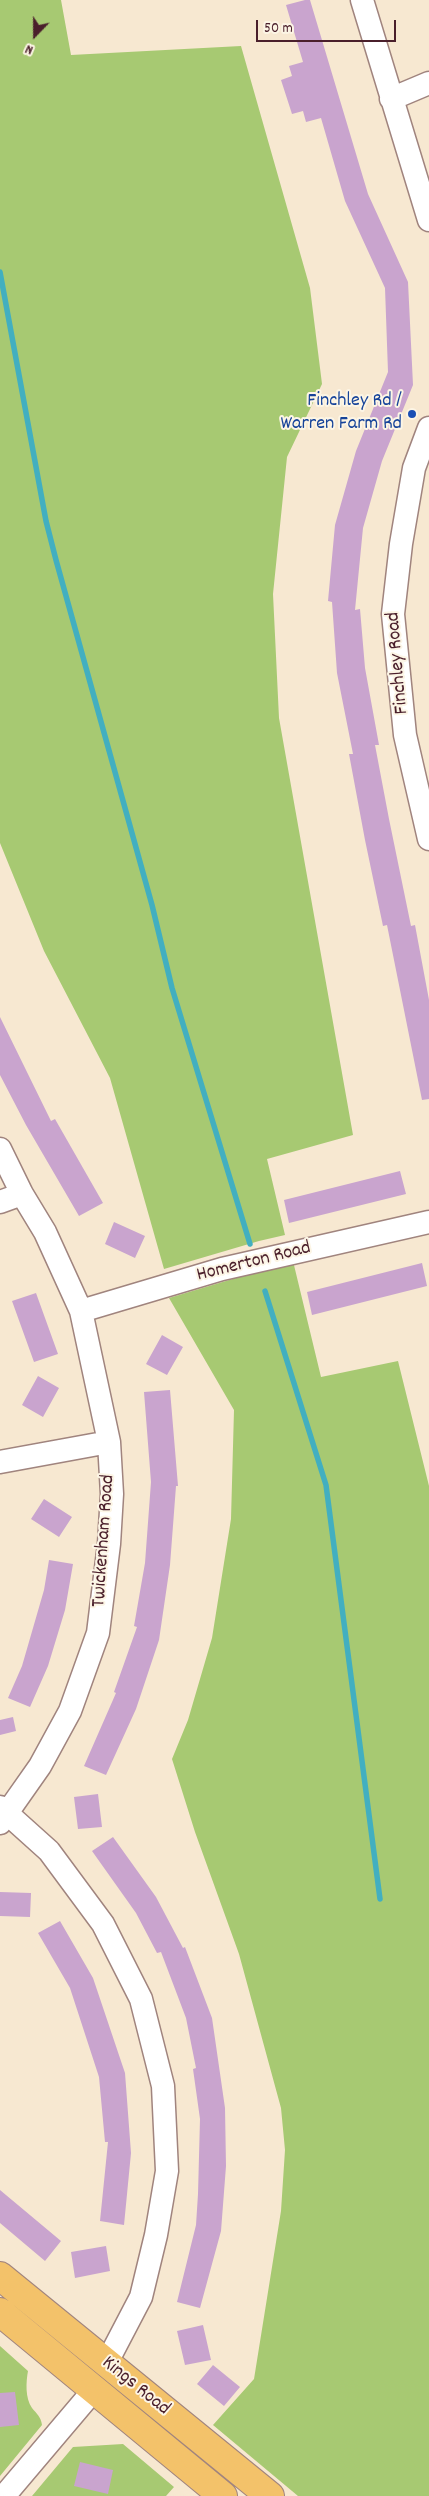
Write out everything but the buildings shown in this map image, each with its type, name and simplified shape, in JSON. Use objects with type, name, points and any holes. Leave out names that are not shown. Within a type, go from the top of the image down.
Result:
[{"type":"main road","name":"Kings Road","points":[[0,2276],[270,2496]]},
{"type":"main road","name":"Kings Road","points":[[0,2312],[216,2494]]},
{"type":"street","points":[[362,0],[429,220]]},
{"type":"street","points":[[392,99],[429,83]]},
{"type":"street","name":"Finchley Road","points":[[428,831],[405,735],[393,614],[401,544],[414,468],[429,428]]},
{"type":"street","name":"Twickenham Road","points":[[0,1149],[22,1194],[46,1232],[81,1311],[109,1442],[112,1494],[109,1544],[98,1633],[70,1711],[40,1766],[3,1815]]},
{"type":"street","points":[[0,1202],[22,1194]]},
{"type":"street","name":"Homerton Road","points":[[81,1311],[222,1269],[429,1222]]},
{"type":"street","points":[[0,1462],[109,1442]]},
{"type":"street","points":[[3,1815],[49,1851],[103,1924],[140,1999],[163,2086],[167,2171],[156,2235],[141,2297],[106,2364]]},
{"type":"street","points":[[4,2496],[93,2390]]},
{"type":"green space","points":[[0,0],[61,0],[71,55],[241,46],[310,288],[322,384],[287,457],[273,594],[279,718],[353,1135],[267,1159],[285,1235],[164,1269],[110,1078],[44,951],[0,843]]},
{"type":"green space","points":[[293,1261],[321,1377],[398,1361],[429,1486],[429,2496],[298,2496],[213,2425],[254,2379],[281,2211],[285,2150],[281,2108],[239,1954],[195,1832],[172,1759],[188,1720],[212,1638],[231,1519],[234,1410],[169,1298]]},
{"type":"green space","points":[[0,2346],[28,2371],[28,2400],[40,2418],[42,2425],[0,2476]]},
{"type":"green space","points":[[123,2444],[174,2487],[166,2496],[32,2496],[73,2447]]},
{"type":"waterway","points":[[0,272],[46,521],[56,560],[152,905],[172,988],[250,1244]]},
{"type":"waterway","points":[[265,1291],[326,1485],[380,1899]]},
{"type":"place","name":"Finchley Rd / Warren Farm Rd","points":[[412,414]]}]
